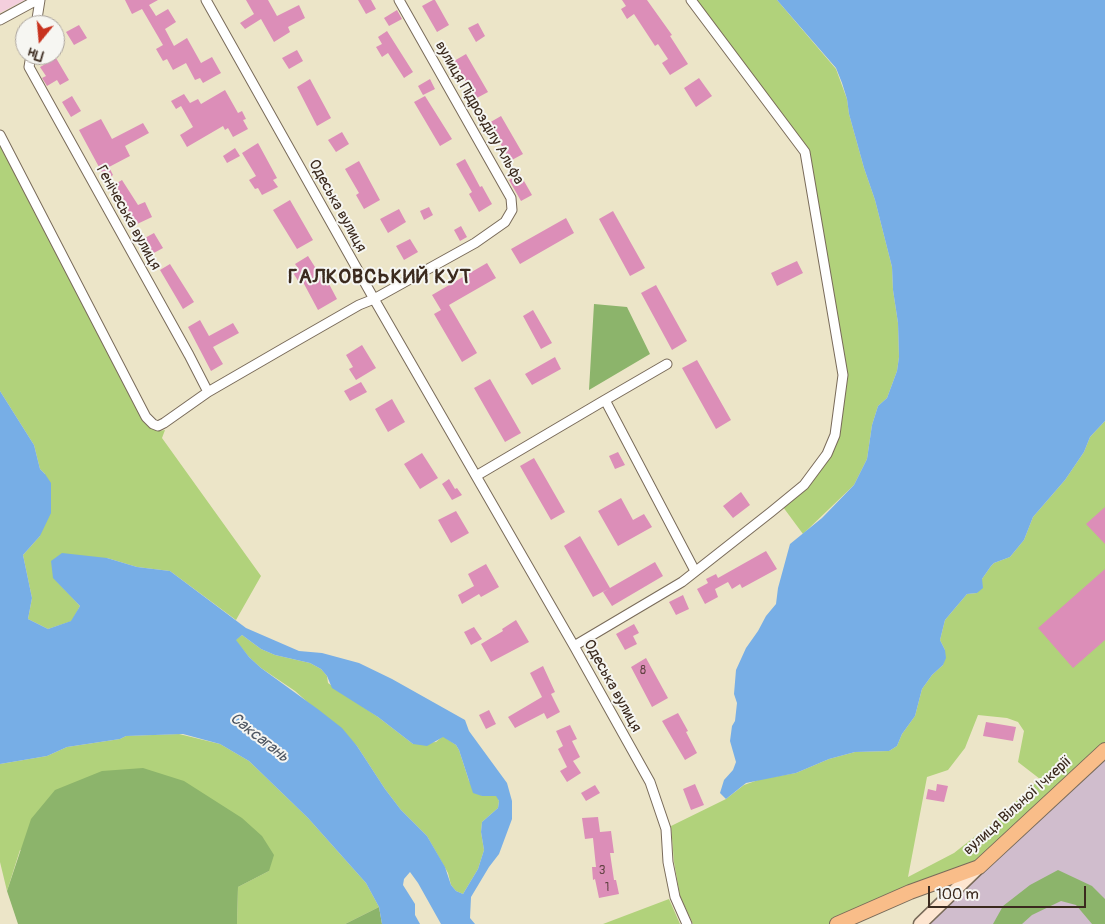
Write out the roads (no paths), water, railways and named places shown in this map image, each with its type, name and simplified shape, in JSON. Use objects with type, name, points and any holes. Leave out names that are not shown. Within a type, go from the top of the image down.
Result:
[{"type":"main road","name":"вулиця Вільної Ічкерії","points":[[837,924],[910,892],[979,867],[1105,750]]},
{"type":"street","points":[[0,20],[39,0]]},
{"type":"street","points":[[37,15],[39,0]]},
{"type":"street","name":"Одеська вулиця","points":[[206,0],[374,299],[650,782],[666,829],[668,862],[675,897],[687,924]]},
{"type":"street","name":"вулиця Підрозділу Альфа","points":[[0,135],[146,417],[158,426],[164,424],[208,392],[359,305],[374,299],[462,250],[505,222],[512,210],[512,198],[399,0]]},
{"type":"street","points":[[574,646],[682,582],[804,485],[827,454],[835,435],[843,375],[805,152],[691,0]]},
{"type":"street","name":"Генічеська вулиця","points":[[29,65],[190,355],[208,392]]},
{"type":"street","points":[[476,476],[667,364]]},
{"type":"street","points":[[605,400],[695,571]]},
{"type":"street","points":[[920,924],[979,867]]},
{"type":"water","points":[[777,0],[1105,0],[1105,421],[1090,437],[1084,452],[1065,480],[1033,517],[1024,540],[1010,557],[991,566],[982,579],[983,588],[977,593],[967,594],[945,620],[940,640],[945,650],[946,658],[943,665],[932,675],[922,689],[915,716],[902,734],[897,746],[889,751],[855,752],[829,759],[796,773],[746,783],[726,799],[720,793],[724,780],[733,770],[736,762],[730,741],[737,703],[734,694],[736,670],[746,648],[766,616],[776,604],[778,588],[790,544],[822,518],[854,485],[867,459],[872,425],[878,406],[887,398],[897,371],[899,357],[898,323],[892,267],[842,83],[836,68]]},
{"type":"water","name":"Саксагань","points":[[0,391],[34,445],[40,469],[51,483],[51,513],[40,536],[23,555],[32,598],[28,619],[48,629],[71,621],[80,606],[53,578],[51,561],[62,553],[107,558],[137,567],[170,571],[246,628],[299,651],[322,653],[359,663],[392,679],[465,720],[469,731],[507,783],[512,801],[512,819],[499,854],[471,897],[470,918],[475,924],[441,924],[410,872],[404,879],[403,885],[415,904],[415,915],[420,924],[382,924],[379,907],[366,883],[308,818],[249,761],[220,744],[183,734],[126,736],[120,739],[67,747],[47,756],[0,764]],"holes":[[[242,635],[261,649],[275,655],[310,663],[321,669],[327,676],[332,688],[378,717],[413,744],[427,746],[443,737],[456,745],[473,793],[482,796],[496,796],[499,801],[498,808],[482,822],[481,832],[484,850],[478,869],[463,894],[456,891],[451,885],[445,867],[427,836],[401,810],[357,746],[342,728],[261,668],[249,657],[236,640]]]},
{"type":"district","name":"ГАЛКОВСЬКИЙ КУТ","points":[[380,278]]}]
